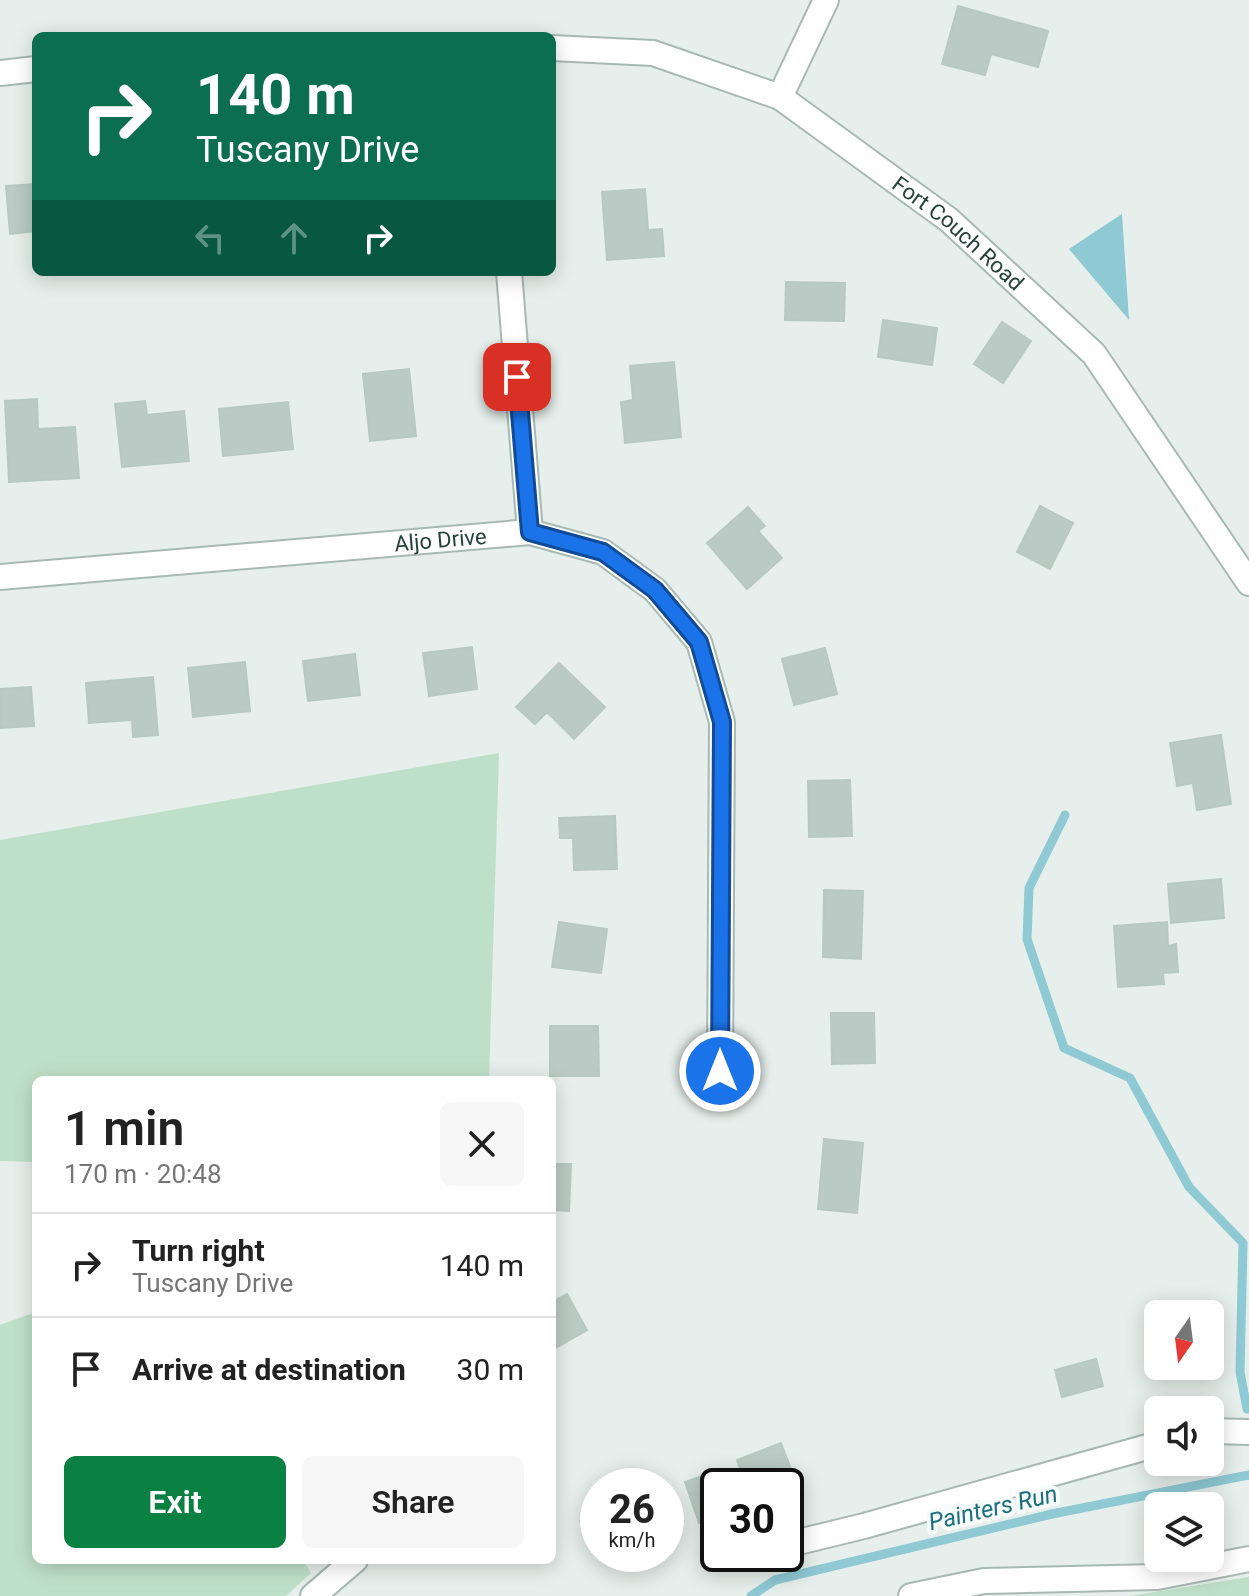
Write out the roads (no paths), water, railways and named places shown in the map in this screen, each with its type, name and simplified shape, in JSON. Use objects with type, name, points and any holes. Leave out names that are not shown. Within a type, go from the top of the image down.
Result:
[{"type":"street","points":[[780,97],[826,0]]},
{"type":"street","name":"Fort Couch Road","points":[[556,48],[653,53],[780,97],[949,220],[1094,354],[1249,583]]},
{"type":"street","points":[[0,73],[32,69]]},
{"type":"street","points":[[509,276],[530,532]]},
{"type":"street","name":"Aljo Drive","points":[[0,577],[530,532],[603,552],[655,590],[699,642],[722,722],[720,1071]]},
{"type":"street","points":[[1224,1431],[1249,1432]]},
{"type":"street","points":[[804,1541],[1144,1448]]},
{"type":"street","points":[[911,1596],[984,1581],[1157,1577],[1249,1559]]},
{"type":"street","points":[[313,1596],[350,1564]]},
{"type":"water","points":[[1122,214],[1129,320],[1069,249]]},
{"type":"waterway","points":[[1065,815],[1029,888],[1027,939],[1064,1048],[1130,1078],[1189,1187],[1243,1243],[1240,1372],[1247,1409]]},
{"type":"waterway","name":"Painters Run","points":[[751,1596],[775,1580],[1052,1514],[1249,1475]]}]
